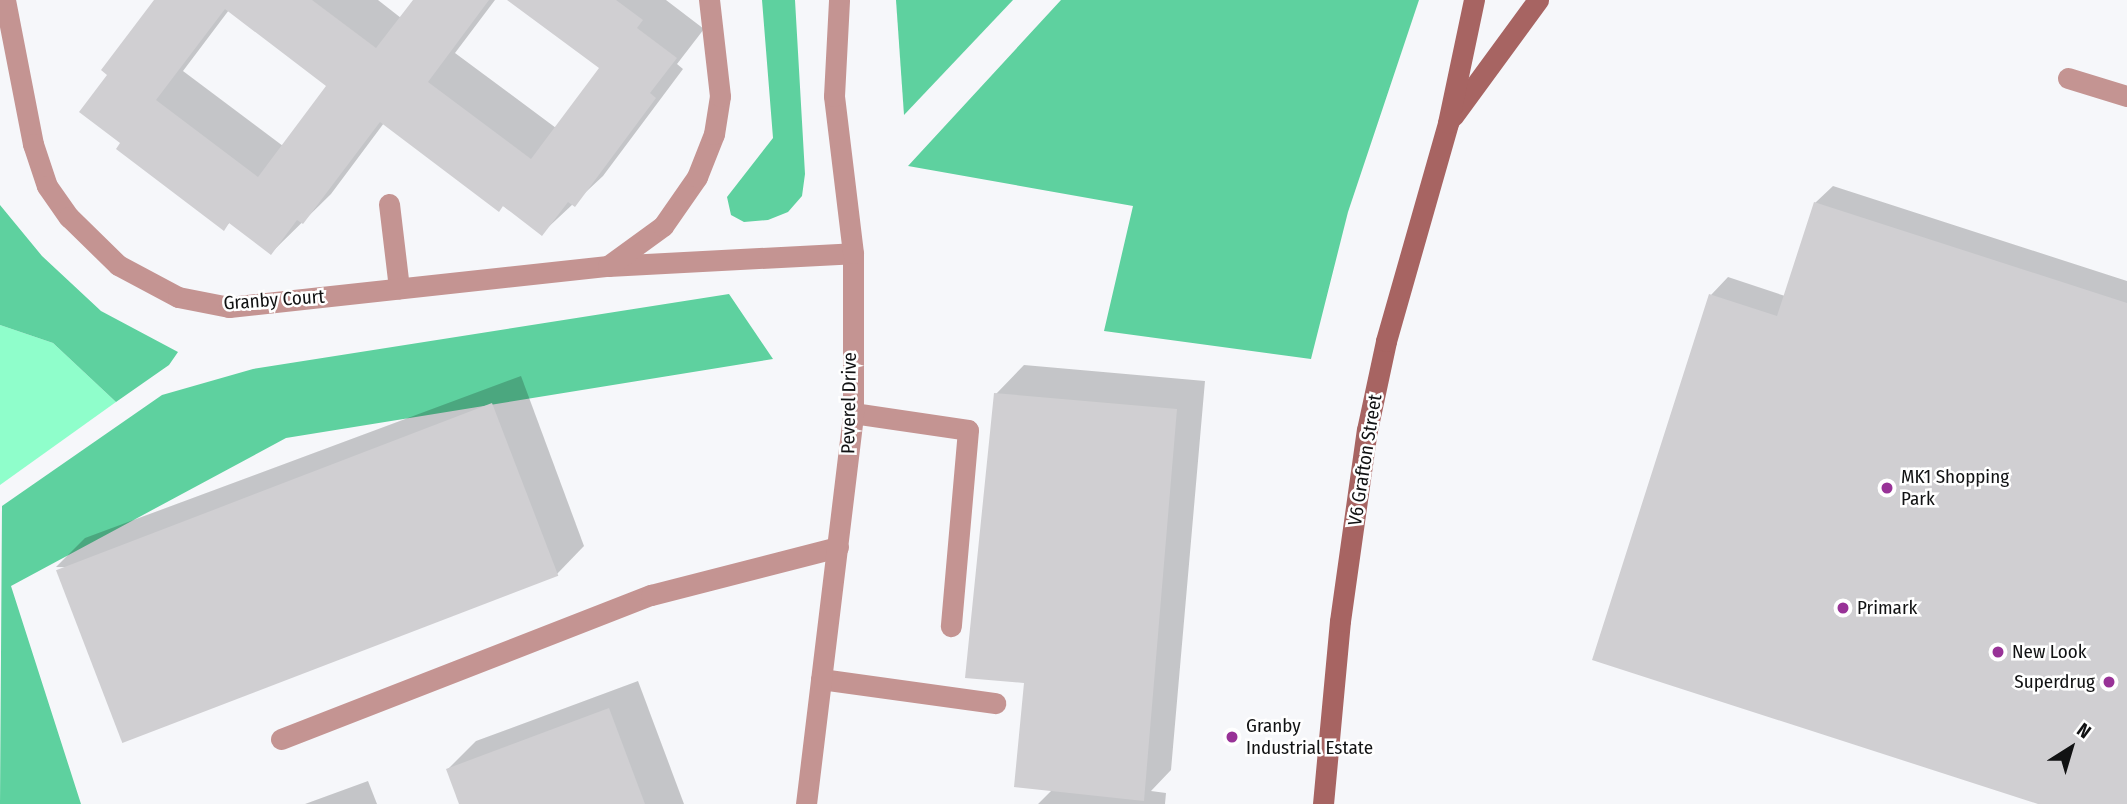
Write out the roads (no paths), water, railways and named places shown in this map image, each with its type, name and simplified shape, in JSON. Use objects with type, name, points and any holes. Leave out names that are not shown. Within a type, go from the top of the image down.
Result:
[{"type":"street","name":"Granby Court","points":[[5,0],[33,144],[47,186],[69,217],[118,265],[178,297],[229,307],[608,266],[853,253]]},
{"type":"street","points":[[608,266],[663,226],[697,177],[709,144],[720,96],[709,0]]},
{"type":"street","name":"Peverel Drive","points":[[806,804],[853,412],[853,253],[834,96],[839,0]]},
{"type":"street","name":"V6 Grafton Street","points":[[1323,804],[1340,621],[1367,430],[1390,328],[1448,123],[1474,0]]},
{"type":"street","name":"V6 Grafton Street","points":[[1448,123],[1538,0]]},
{"type":"street","points":[[2068,78],[2127,96]]},
{"type":"street","points":[[390,204],[399,288]]},
{"type":"street","points":[[853,412],[968,430],[951,626]]},
{"type":"street","points":[[281,739],[651,595],[838,547]]},
{"type":"street","points":[[821,679],[995,703]]},
{"type":"place","name":"MK1 Shopping Park","points":[[1887,488]]},
{"type":"place","name":"Primark","points":[[1843,608]]},
{"type":"place","name":"New Look","points":[[1998,652]]},
{"type":"place","name":"Superdrug","points":[[2109,682]]},
{"type":"place","name":"Granby Industrial Estate","points":[[1232,737]]}]
